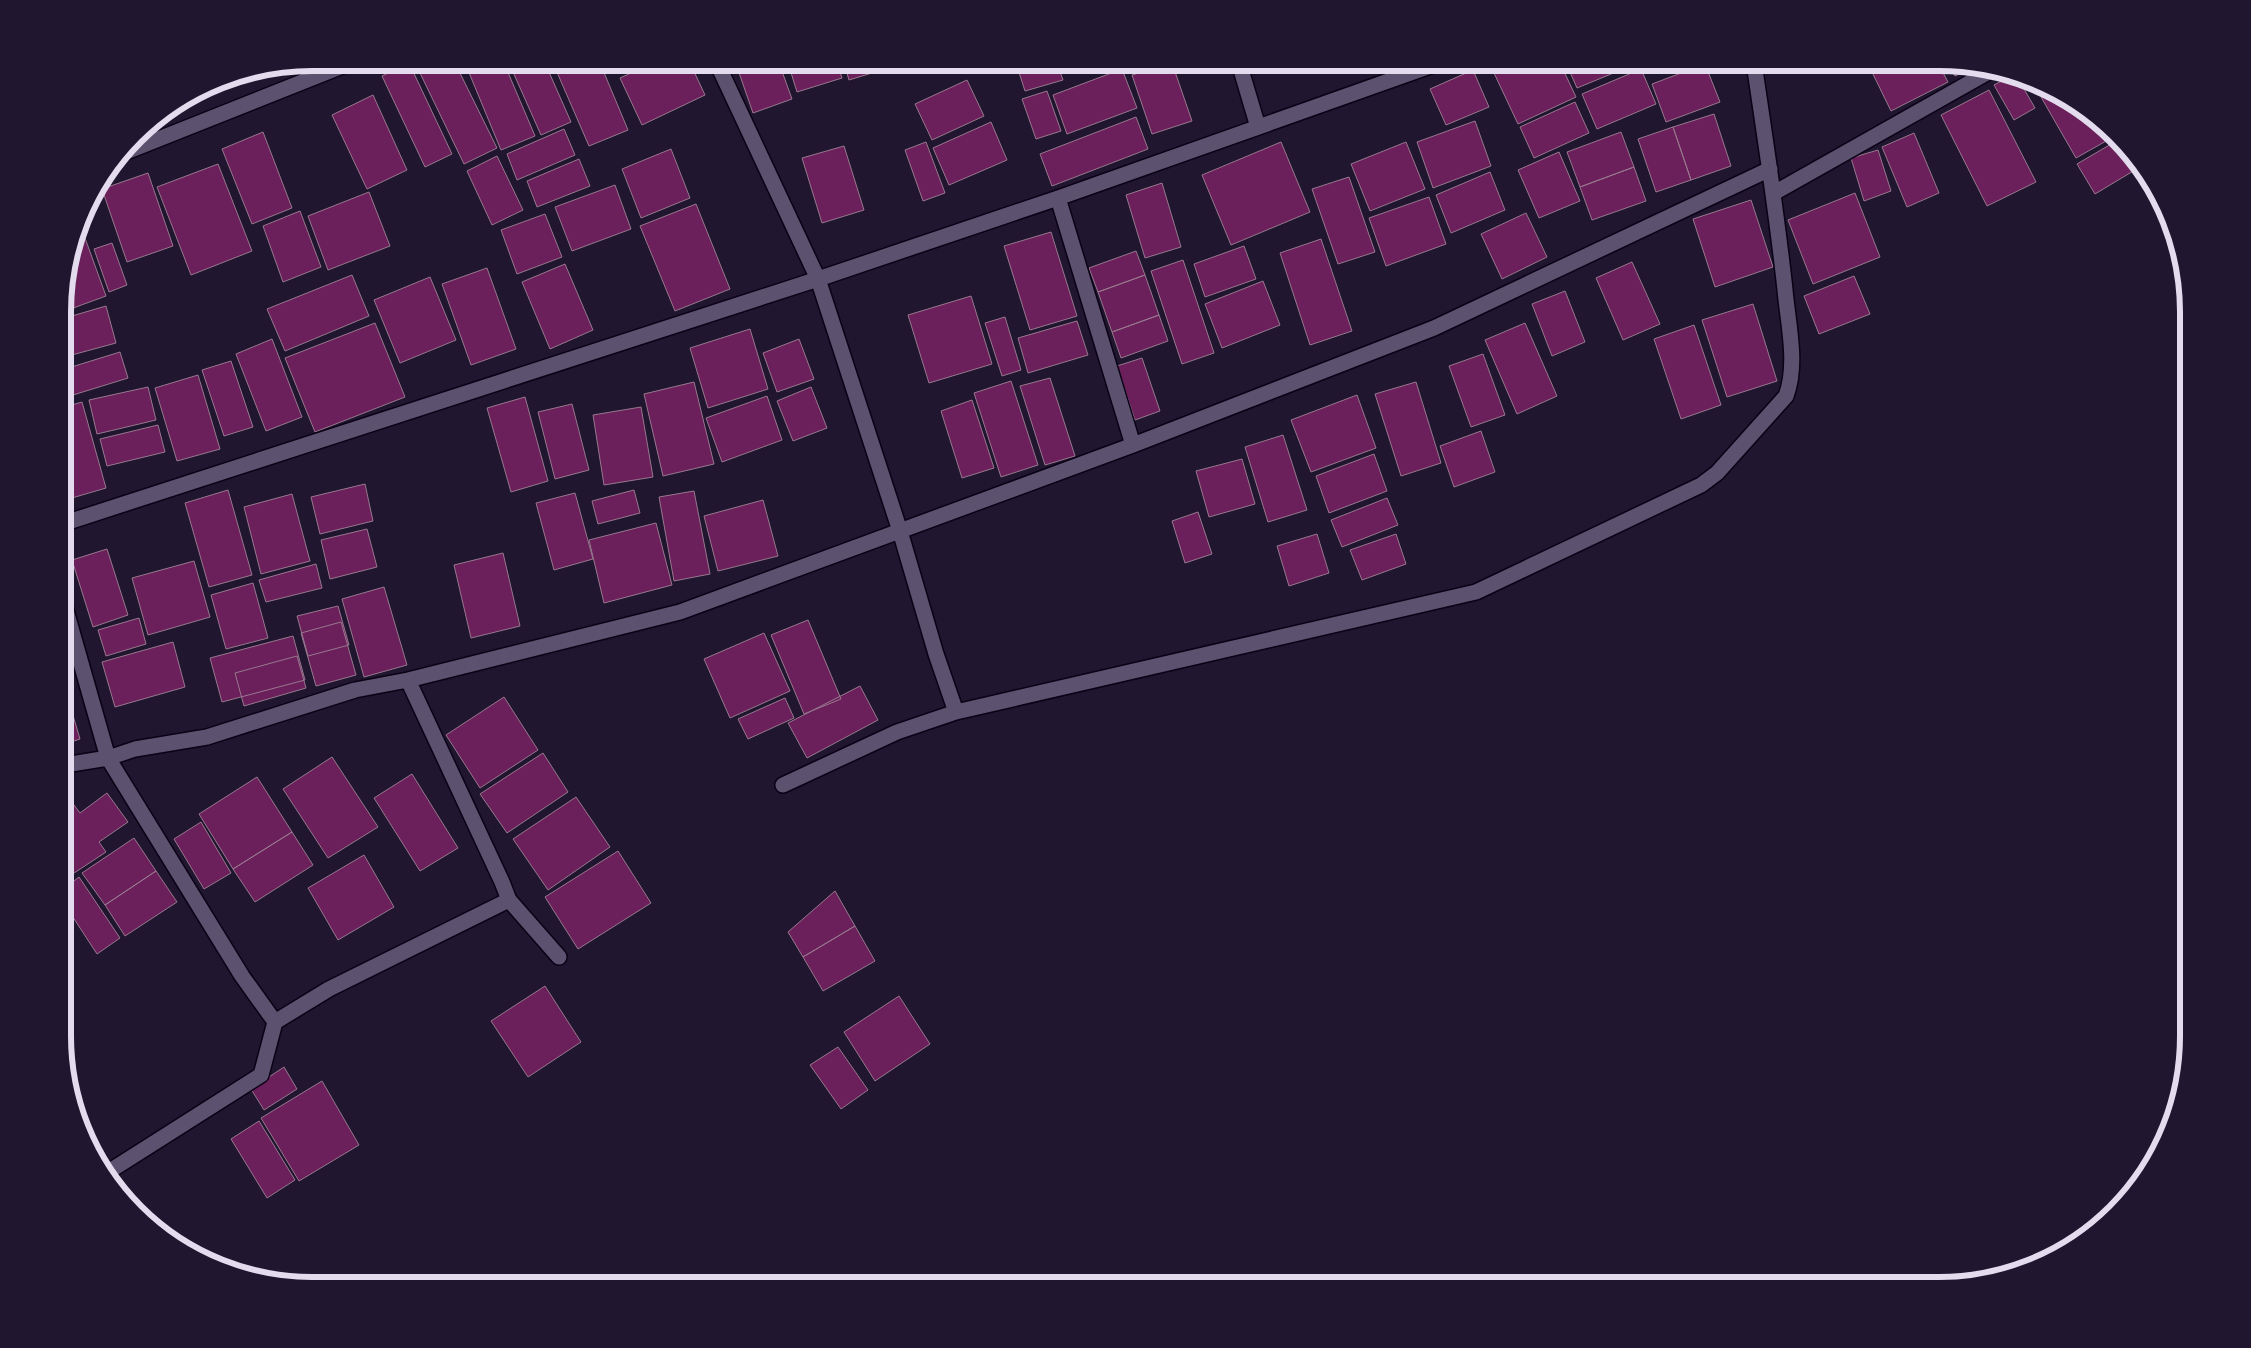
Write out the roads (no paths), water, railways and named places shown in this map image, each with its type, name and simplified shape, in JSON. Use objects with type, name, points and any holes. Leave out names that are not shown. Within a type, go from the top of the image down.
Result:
[{"type":"street","points":[[136,148],[328,71]]},
{"type":"street","points":[[721,71],[818,279],[900,531],[936,654],[956,712]]},
{"type":"street","points":[[1242,71],[1258,127]]},
{"type":"street","points":[[71,521],[818,279],[1058,198],[1414,71]]},
{"type":"street","points":[[783,785],[897,732],[956,712],[1476,592],[1701,485],[1717,473],[1786,396],[1792,380],[1789,330],[1774,193],[1755,71]]},
{"type":"street","points":[[1774,193],[1983,75]]},
{"type":"street","points":[[71,764],[108,758],[135,749],[207,738],[355,690],[408,680],[680,612],[1133,445],[1434,328],[1770,169]]},
{"type":"street","points":[[1058,198],[1133,445]]},
{"type":"street","points":[[71,628],[108,758],[242,976],[275,1022]]},
{"type":"street","points":[[408,680],[509,900],[559,957]]},
{"type":"street","points":[[112,1170],[261,1075],[275,1022],[329,989],[509,900]]}]
